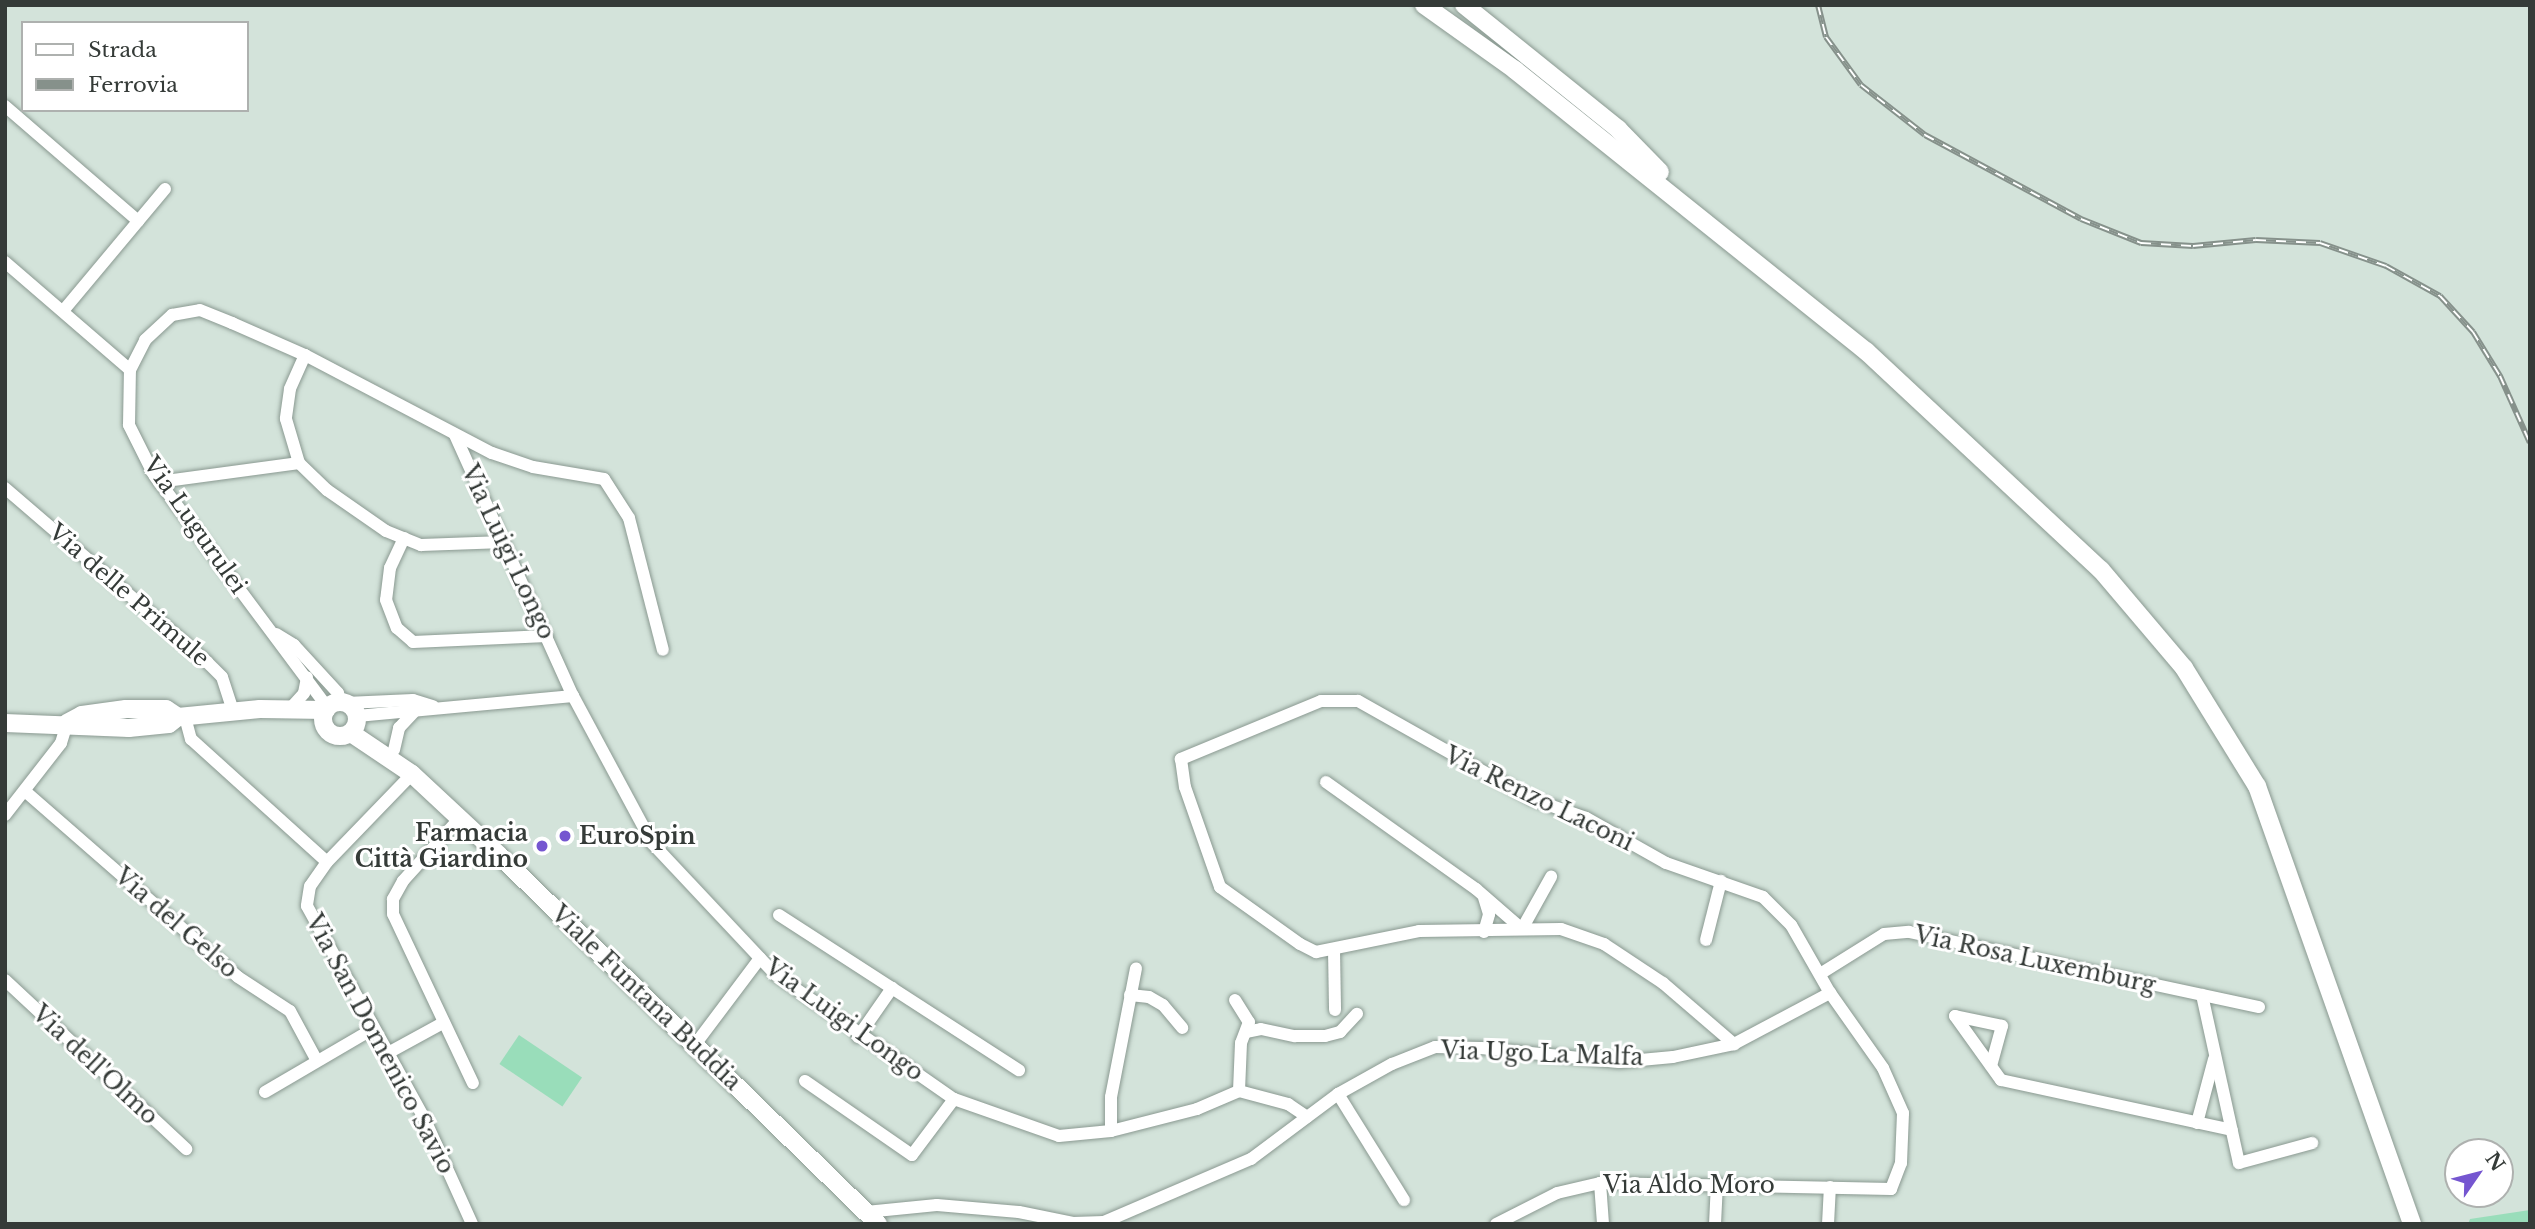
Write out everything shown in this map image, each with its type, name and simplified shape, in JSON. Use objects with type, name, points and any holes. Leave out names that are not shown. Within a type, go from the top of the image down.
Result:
[{"type":"main road","points":[[1424,5],[1706,220],[1866,351],[1983,457],[2101,570],[2184,668],[2257,786],[2360,1087],[2412,1224]]},
{"type":"main road","points":[[1464,5],[1618,129],[1706,220]]},
{"type":"main road","points":[[5,723],[67,723],[82,715],[126,709],[166,709],[181,717],[288,711],[341,714]]},
{"type":"main road","points":[[240,713],[264,720],[341,714]]},
{"type":"main road","name":"Viale Funtana Buddia","points":[[341,714],[394,750],[412,774]]},
{"type":"main road","name":"Viale Funtana Buddia","points":[[341,714],[412,774],[872,1218]]},
{"type":"street","points":[[5,106],[138,220]]},
{"type":"street","points":[[63,311],[165,189]]},
{"type":"street","points":[[5,262],[130,370]]},
{"type":"street","name":"Via Lugurulei","points":[[341,714],[307,677],[159,481],[129,425],[130,370],[145,340],[172,315],[200,310],[305,355],[455,435],[533,467],[604,479],[629,518],[663,650]]},
{"type":"street","points":[[305,355],[290,389],[286,419],[299,463],[327,490],[386,531],[421,545],[504,541]]},
{"type":"street","name":"Via Luigi Longo","points":[[455,435],[573,696],[652,844],[760,958],[858,1037],[954,1099],[1059,1136],[1111,1131],[1197,1109],[1239,1091]]},
{"type":"street","points":[[159,481],[299,463]]},
{"type":"street","name":"Via delle Primule","points":[[5,488],[207,662],[226,685],[240,713]]},
{"type":"street","points":[[404,538],[390,568],[386,600],[397,628],[413,642],[547,636]]},
{"type":"street","name":"Via Lugurulei","points":[[275,634],[294,645],[338,692],[341,714]]},
{"type":"street","points":[[288,711],[304,693],[307,677]]},
{"type":"street","points":[[341,714],[414,712],[433,706],[573,696]]},
{"type":"street","points":[[341,714],[412,700],[433,706]]},
{"type":"street","name":"Via Renzo Laconi","points":[[1721,881],[1665,863],[1586,818],[1532,799],[1358,701],[1321,701],[1181,759],[1185,787],[1220,887],[1300,944],[1316,952],[1419,931],[1561,929],[1604,944],[1663,983],[1734,1044]]},
{"type":"street","points":[[394,750],[399,729],[414,712]]},
{"type":"street","points":[[181,717],[191,739],[327,862]]},
{"type":"street","points":[[5,815],[26,792],[61,743],[67,723]]},
{"type":"street","name":"Via San Domenico Savio","points":[[412,774],[327,862],[310,886],[307,906],[371,1030],[388,1053],[472,1224]]},
{"type":"street","points":[[1326,782],[1484,897],[1522,929],[1551,877]]},
{"type":"street","name":"Via del Gelso","points":[[26,792],[238,977],[290,1011],[316,1059]]},
{"type":"street","points":[[459,819],[403,881],[393,899],[398,930],[472,1083]]},
{"type":"street","points":[[1706,940],[1721,881],[1763,897],[1791,925],[1830,993]]},
{"type":"street","points":[[1484,897],[1489,914],[1484,932]]},
{"type":"street","points":[[779,915],[1018,1070]]},
{"type":"street","name":"Via Rosa Luxemburg","points":[[1820,974],[1884,934],[1909,932],[2259,1007]]},
{"type":"street","points":[[1334,950],[1335,1010]]},
{"type":"street","points":[[694,1045],[760,958]]},
{"type":"street","points":[[1111,1131],[1111,1097],[1136,968]]},
{"type":"street","name":"Via dell'Olmo","points":[[5,980],[186,1149]]},
{"type":"street","points":[[858,1037],[892,988]]},
{"type":"street","name":"Via Ugo La Malfa","points":[[872,1218],[937,1205],[1020,1212],[1073,1223],[1105,1223],[1251,1158],[1338,1094],[1392,1064],[1435,1047],[1481,1048],[1619,1062],[1734,1044],[1830,993]]},
{"type":"street","name":"Via Aldo Moro","points":[[1496,1224],[1557,1192],[1600,1183],[1717,1183],[1891,1189],[1901,1163],[1903,1113],[1883,1069],[1830,993]]},
{"type":"street","points":[[1130,995],[1149,997],[1163,1005],[1182,1028]]},
{"type":"street","points":[[2202,995],[2239,1163],[2312,1143]]},
{"type":"street","points":[[1235,1000],[1249,1022],[1241,1043],[1239,1091],[1288,1104],[1307,1117]]},
{"type":"street","points":[[1246,1032],[1261,1029],[1295,1037],[1325,1036],[1340,1032],[1357,1014]]},
{"type":"street","points":[[1991,1066],[2001,1026],[1955,1016],[2001,1080],[2232,1130]]},
{"type":"street","points":[[388,1053],[443,1023]]},
{"type":"street","points":[[265,1092],[316,1059],[371,1030]]},
{"type":"street","points":[[2197,1123],[2215,1054]]},
{"type":"street","points":[[806,1081],[912,1155],[954,1099]]},
{"type":"street","points":[[1338,1094],[1404,1200]]},
{"type":"street","points":[[1600,1183],[1603,1224]]},
{"type":"street","points":[[1715,1224],[1717,1183]]},
{"type":"street","points":[[1828,1224],[1830,1187]]},
{"type":"green space","points":[[519,1035],[582,1077],[562,1107],[499,1064]]},
{"type":"green space","points":[[2530,1210],[2530,1224],[2468,1224],[2470,1219]]},
{"type":"railway","points":[[1818,5],[1826,37],[1861,85],[1925,135],[2081,219],[2141,243],[2193,246],[2256,240],[2320,243],[2386,266],[2440,296],[2473,332],[2500,376],[2530,443]]},
{"type":"place","name":"EuroSpin","points":[[565,836]]},
{"type":"place","name":"Farmacia Città Giardino","points":[[542,846]]}]
